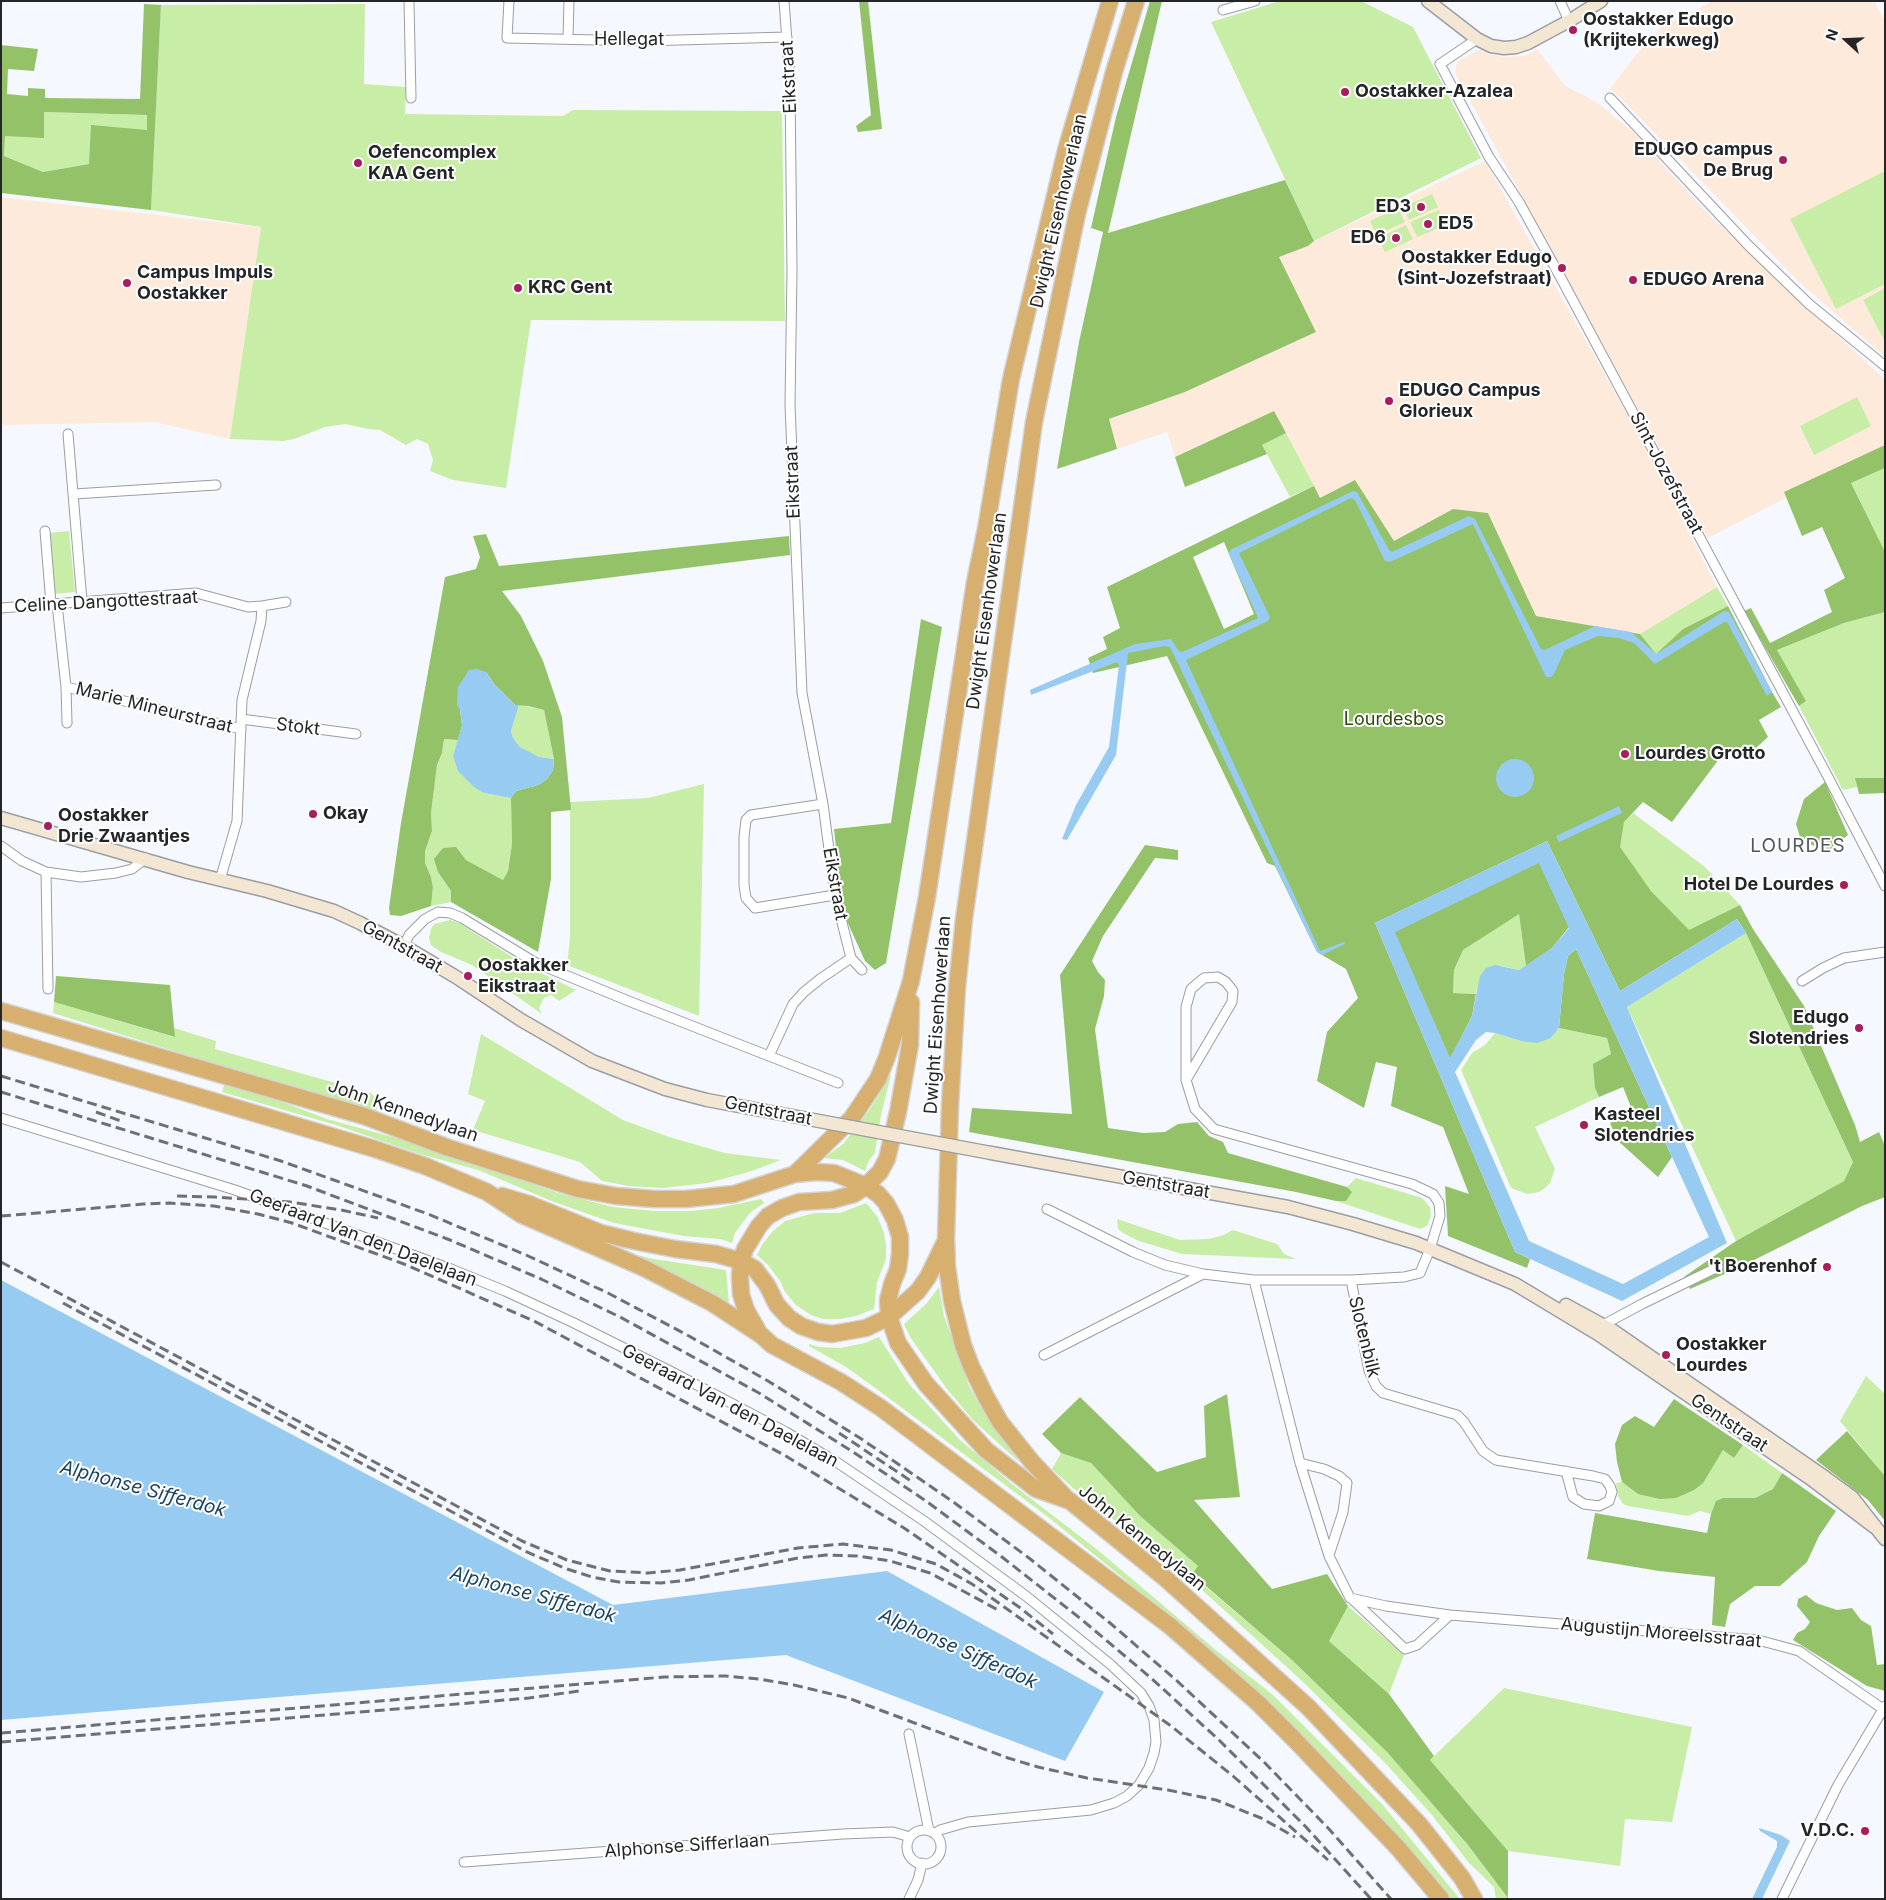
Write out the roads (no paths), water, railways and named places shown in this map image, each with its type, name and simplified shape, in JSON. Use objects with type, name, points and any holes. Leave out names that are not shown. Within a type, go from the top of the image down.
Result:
[{"type":"highway","name":"Dwight Eisenhowerlaan","points":[[911,981],[927,897],[975,582],[986,529],[1011,379],[1066,150],[1110,1]]},
{"type":"highway","name":"Dwight Eisenhowerlaan","points":[[1070,1501],[1032,1462],[1005,1429],[974,1374],[963,1345],[952,1301],[947,1266],[946,1238],[950,1106],[957,988],[973,851],[1034,422],[1077,214],[1114,72],[1136,1]]},
{"type":"highway","name":"John Kennedylaan","points":[[795,1174],[852,1118],[878,1079],[887,1057],[911,981]]},
{"type":"highway","points":[[761,1335],[746,1310],[741,1294],[741,1261],[750,1239],[758,1226],[768,1216],[782,1208],[799,1202],[844,1198],[866,1186],[880,1172],[887,1158],[893,1135],[910,1045],[911,981]]},
{"type":"highway","name":"John Kennedylaan","points":[[1,1011],[364,1116],[464,1153],[578,1189],[616,1196],[686,1199],[734,1194],[795,1174],[834,1173],[866,1186],[878,1194],[886,1203],[895,1220],[900,1237],[900,1254],[898,1269],[888,1300],[889,1317],[898,1343],[926,1384],[979,1443],[1036,1489],[1070,1501],[1165,1578],[1308,1707],[1419,1824],[1462,1878],[1474,1899]]},
{"type":"highway","points":[[1,1038],[375,1149],[425,1166],[487,1192],[522,1215],[680,1285],[712,1303],[761,1335],[779,1350],[841,1382],[882,1408],[1170,1626],[1258,1703],[1300,1745],[1398,1848],[1440,1899]]},
{"type":"highway","name":"Dwight Eisenhowerlaan","points":[[487,1192],[529,1204],[609,1235],[675,1249],[716,1254],[741,1261],[755,1269],[778,1305],[789,1318],[809,1329],[832,1334],[866,1328],[889,1317],[912,1297],[928,1277],[946,1238]]},
{"type":"street","points":[[409,1],[411,98]]},
{"type":"street","name":"Hellegat","points":[[509,1],[508,38],[643,41],[787,37]]},
{"type":"street","points":[[568,39],[569,1]]},
{"type":"street","name":"Eikstraat","points":[[784,1],[790,81],[792,270],[790,405],[802,693],[823,804],[834,895],[851,958],[862,970]]},
{"type":"street","points":[[1222,10],[1255,1]]},
{"type":"street","points":[[1428,1],[1477,39],[1491,46],[1504,48],[1516,47],[1539,37],[1601,1]]},
{"type":"street","points":[[1560,1],[1569,21]]},
{"type":"street","name":"Sint-Jozefstraat","points":[[1477,39],[1440,64],[1490,157],[1519,202],[1562,280],[1885,886]]},
{"type":"street","points":[[1610,98],[1748,245],[1809,304],[1885,366]]},
{"type":"street","points":[[68,434],[82,601]]},
{"type":"street","points":[[74,494],[216,484]]},
{"type":"street","name":"Marie Mineurstraat","points":[[45,531],[66,687],[67,723]]},
{"type":"street","name":"Celine Dangottestraat","points":[[1,608],[196,593],[248,607],[286,602]]},
{"type":"street","points":[[220,880],[237,821],[242,700],[261,621],[262,606]]},
{"type":"street","name":"Marie Mineurstraat","points":[[66,687],[241,730]]},
{"type":"street","name":"Stokt","points":[[241,719],[356,734]]},
{"type":"street","points":[[823,804],[751,815],[746,820],[744,886],[746,898],[756,908],[834,895]]},
{"type":"street","name":"Gentstraat","points":[[1,818],[334,911],[404,946],[456,977],[521,1020],[592,1060],[665,1089],[716,1102],[1288,1207],[1353,1224],[1430,1249],[1515,1284],[1600,1329],[1813,1475],[1885,1539]]},
{"type":"street","points":[[1,846],[22,861],[46,872],[80,877],[116,873],[132,869],[146,858]]},
{"type":"street","points":[[46,872],[48,989]]},
{"type":"street","points":[[404,946],[409,935],[425,919],[438,912],[450,913],[462,918],[536,963],[838,1083]]},
{"type":"street","points":[[1802,981],[1844,958],[1885,952]]},
{"type":"street","points":[[769,1056],[793,1004],[820,979],[851,958]]},
{"type":"street","points":[[1047,1209],[1133,1252],[1165,1265],[1204,1274],[1254,1280],[1351,1280],[1404,1277],[1420,1272],[1430,1249],[1440,1216],[1439,1203],[1433,1194],[1412,1184],[1214,1129],[1195,1109],[1186,1080],[1186,1007],[1191,989],[1204,978],[1218,977],[1226,982],[1233,991],[1232,1002],[1186,1080]]},
{"type":"street","name":"Geeraard Van den Daelelaan","points":[[1,1118],[236,1190],[451,1269],[505,1291],[572,1322],[674,1373],[786,1432],[836,1462],[924,1521],[1026,1596],[1110,1664],[1141,1694],[1149,1706],[1154,1720],[1156,1742],[1154,1753],[1145,1776],[1127,1796],[1114,1803],[1091,1810],[968,1822],[932,1832]]},
{"type":"street","points":[[1600,1329],[1642,1304],[1718,1267]]},
{"type":"street","points":[[1044,1355],[1204,1274]]},
{"type":"street","points":[[1254,1280],[1300,1463],[1329,1556],[1350,1598],[1404,1649],[1417,1645],[1450,1615]]},
{"type":"street","name":"Slotenbilk","points":[[1351,1280],[1369,1371],[1376,1386],[1383,1393],[1457,1415],[1464,1422],[1483,1451],[1496,1460],[1566,1471],[1605,1479],[1612,1492],[1609,1501],[1599,1506],[1584,1504],[1573,1497],[1566,1471]]},
{"type":"street","points":[[1300,1463],[1324,1469],[1339,1476],[1347,1483],[1343,1512],[1329,1556]]},
{"type":"street","name":"Augustijn Moreelsstraat","points":[[1350,1598],[1386,1606],[1450,1615],[1758,1640],[1799,1652],[1884,1708]]},
{"type":"street","points":[[1782,1899],[1838,1785],[1884,1708]]},
{"type":"street","points":[[909,1734],[932,1832],[940,1842],[940,1852],[933,1861],[922,1863],[912,1858],[909,1854],[908,1843],[910,1837],[918,1831],[932,1832]]},
{"type":"street","name":"Alphonse Sifferlaan","points":[[464,1862],[843,1834],[892,1832],[910,1837]]},
{"type":"street","points":[[909,1899],[918,1880],[922,1863]]},
{"type":"water","points":[[1353,491],[1357,492],[1389,550],[1392,552],[1469,516],[1475,519],[1541,649],[1545,650],[1595,626],[1631,632],[1656,654],[1724,611],[1729,612],[1772,692],[1767,696],[1727,622],[1724,622],[1655,664],[1634,643],[1619,638],[1598,636],[1565,650],[1554,674],[1551,677],[1546,677],[1473,524],[1390,562],[1385,561],[1355,500],[1351,498],[1239,553],[1270,617],[1268,621],[1186,660],[1320,951],[1344,942],[1345,944],[1322,955],[1317,952],[1170,647],[1164,646],[1128,653],[1116,755],[1067,840],[1062,839],[1076,805],[1109,747],[1119,665],[1117,662],[1031,695],[1030,690],[1135,644],[1171,639],[1178,650],[1182,652],[1258,618],[1229,554],[1230,550]]},
{"type":"water","points":[[477,669],[486,672],[495,685],[515,705],[519,705],[511,731],[513,738],[520,747],[539,757],[554,759],[553,770],[547,779],[538,785],[516,791],[511,798],[484,793],[474,787],[458,771],[453,756],[462,726],[460,709],[457,704],[458,687],[469,670]]},
{"type":"water","points":[[1515,759],[1522,760],[1528,765],[1533,771],[1533,785],[1528,791],[1522,796],[1515,797],[1508,796],[1502,791],[1497,785],[1496,778],[1497,771],[1502,765],[1508,760]]},
{"type":"water","points":[[1619,806],[1622,813],[1559,842],[1556,836]]},
{"type":"water","points":[[1547,841],[1620,991],[1737,919],[1746,933],[1627,1007],[1727,1243],[1622,1301],[1515,1252],[1375,923]],"holes":[[[1539,863],[1569,928],[1552,948],[1519,970],[1495,965],[1486,968],[1480,976],[1472,1016],[1450,1058],[1395,932]],[[1576,949],[1709,1237],[1623,1284],[1529,1241],[1455,1072],[1476,1040],[1486,1032],[1537,1043],[1551,1038],[1559,1028],[1564,974],[1568,956]]]},
{"type":"water","name":"Alphonse Sifferdok","points":[[1,1280],[613,1605],[887,1571],[1104,1692],[1065,1761],[786,1655],[1,1720]]},
{"type":"water","points":[[1759,1828],[1781,1835],[1790,1841],[1762,1899],[1752,1899],[1777,1847],[1777,1841],[1760,1831]]},
{"type":"railway","points":[[1,1076],[281,1161],[428,1214],[526,1255],[608,1293],[768,1381],[860,1438],[952,1501],[1029,1558],[1110,1623],[1176,1680],[1264,1762],[1329,1829],[1391,1899]]},
{"type":"railway","points":[[1,1092],[307,1186],[450,1240],[541,1279],[620,1317],[759,1393],[850,1450],[926,1501],[1081,1619],[1151,1678],[1219,1740],[1306,1827],[1371,1899]]},
{"type":"railway","points":[[96,1112],[121,1121]]},
{"type":"railway","points":[[177,1196],[290,1202],[378,1218]]},
{"type":"railway","points":[[1,1216],[143,1204],[169,1203],[214,1206],[258,1214],[292,1223],[404,1264],[534,1321],[784,1455],[904,1528],[1019,1607],[1053,1634]]},
{"type":"railway","points":[[1,1262],[522,1541],[567,1560],[610,1571],[648,1573],[680,1570],[798,1548],[843,1544],[891,1550],[936,1564],[972,1584],[1171,1726],[1233,1776],[1328,1860]]},
{"type":"railway","points":[[63,1303],[525,1551],[564,1568],[592,1577],[619,1582],[661,1583],[689,1580],[798,1558],[826,1555],[857,1556],[890,1561],[930,1573],[998,1610]]},
{"type":"railway","points":[[839,1433],[914,1483]]},
{"type":"railway","points":[[1,1733],[664,1677],[725,1676],[794,1685],[848,1698],[1008,1758],[1038,1767],[1087,1778],[1168,1790],[1216,1800],[1261,1818],[1295,1837]]},
{"type":"railway","points":[[1,1742],[529,1698],[579,1691]]},
{"type":"place","name":"Oostakker Edugo (Krijtekerkweg)","points":[[1573,30]]},
{"type":"place","name":"Oostakker-Azalea","points":[[1345,92]]},
{"type":"place","name":"EDUGO campus De Brug","points":[[1783,160]]},
{"type":"place","name":"Oefencomplex KAA Gent","points":[[358,163]]},
{"type":"place","name":"ED3","points":[[1421,207]]},
{"type":"place","name":"ED5","points":[[1428,224]]},
{"type":"place","name":"ED6","points":[[1396,238]]},
{"type":"place","name":"Oostakker Edugo (Sint-Jozefstraat)","points":[[1562,268]]},
{"type":"place","name":"EDUGO Arena","points":[[1633,280]]},
{"type":"place","name":"Campus Impuls Oostakker","points":[[127,283]]},
{"type":"place","name":"KRC Gent","points":[[518,288]]},
{"type":"place","name":"EDUGO Campus Glorieux","points":[[1389,401]]},
{"type":"place","name":"Lourdes Grotto","points":[[1625,754]]},
{"type":"place","name":"Okay","points":[[313,814]]},
{"type":"place","name":"Oostakker Drie Zwaantjes","points":[[48,826]]},
{"type":"place","name":"Hotel De Lourdes","points":[[1844,885]]},
{"type":"place","name":"Oostakker Eikstraat","points":[[468,976]]},
{"type":"place","name":"Edugo Slotendries","points":[[1859,1028]]},
{"type":"place","name":"Kasteel Slotendries","points":[[1584,1125]]},
{"type":"place","name":"'t Boerenhof","points":[[1827,1267]]},
{"type":"place","name":"Oostakker Lourdes","points":[[1666,1355]]},
{"type":"place","name":"V.D.C.","points":[[1865,1831]]},
{"type":"district","name":"LOURDES","points":[[1798,846]]},
{"type":"park label","name":"Lourdesbos","points":[[1394,720]]}]
